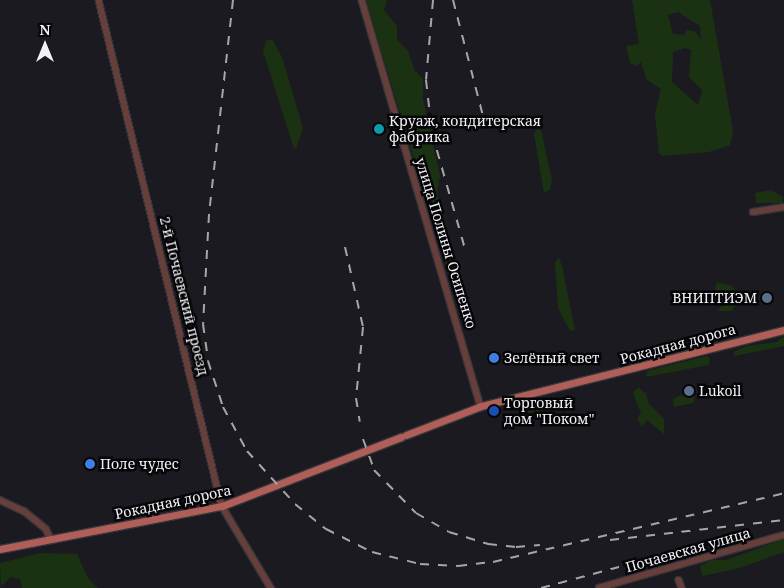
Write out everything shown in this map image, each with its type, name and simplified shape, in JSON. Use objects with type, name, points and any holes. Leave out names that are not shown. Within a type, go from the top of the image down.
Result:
[{"type":"main road","name":"Рокадная дорога","points":[[0,549],[222,506],[482,406],[784,330]]},
{"type":"street","name":"2-й Почаевский проезд","points":[[99,0],[222,506],[271,588]]},
{"type":"street","name":"улица Полины Осипенко","points":[[362,0],[482,406]]},
{"type":"street","points":[[753,212],[784,207]]},
{"type":"street","points":[[0,500],[24,511],[46,529],[50,540]]},
{"type":"street","name":"Почаевская улица","points":[[599,588],[784,536]]},
{"type":"street","points":[[679,580],[682,588]]},
{"type":"green space","points":[[366,0],[387,0],[384,10],[397,26],[397,40],[408,51],[415,71],[423,78],[423,99],[440,176],[437,193],[470,309],[459,309]]},
{"type":"green space","points":[[632,0],[710,0],[733,131],[730,145],[709,152],[662,156],[659,153],[655,113],[661,89],[647,80],[641,62],[636,66],[630,63],[626,46],[639,44]],"holes":[[[678,12],[700,26],[701,39],[694,31],[687,30],[684,35],[673,34],[668,15]],[[685,48],[691,50],[689,77],[702,90],[698,105],[672,82],[673,52]]]},
{"type":"green space","points":[[272,39],[282,57],[303,128],[296,149],[293,146],[263,51],[266,41]]},
{"type":"green space","points":[[536,130],[541,130],[552,180],[550,190],[544,193],[534,134]]},
{"type":"green space","points":[[771,190],[783,197],[783,203],[756,203],[755,193]]},
{"type":"green space","points":[[559,258],[575,330],[570,331],[558,308],[555,262]]},
{"type":"green space","points":[[717,283],[731,285],[737,292],[737,304],[731,311],[717,311],[723,305],[715,289]]},
{"type":"green space","points":[[784,336],[784,346],[734,356],[734,352],[746,346],[777,342]]},
{"type":"green space","points":[[707,356],[710,358],[709,365],[646,377],[647,371]]},
{"type":"green space","points":[[638,387],[646,394],[649,404],[664,419],[664,434],[647,420],[642,426],[637,419],[641,413],[633,393]]},
{"type":"green space","points":[[687,393],[695,396],[693,403],[674,407],[673,399]]},
{"type":"green space","points":[[537,398],[546,408],[540,412],[518,413],[521,403]]},
{"type":"green space","points":[[784,539],[784,552],[740,568],[702,576],[700,566],[712,560],[726,560]]},
{"type":"green space","points":[[41,553],[77,554],[88,578],[98,588],[22,588],[20,579],[11,577],[1,586],[0,563]]},
{"type":"railway","points":[[233,0],[209,214],[203,324],[208,361],[223,407],[247,451],[295,504],[326,529],[372,552],[420,564],[458,566],[493,562],[784,493]]},
{"type":"railway","points":[[433,0],[426,80],[432,133],[465,249]]},
{"type":"railway","points":[[453,0],[485,124]]},
{"type":"railway","points":[[345,247],[363,327],[356,398],[360,422]]},
{"type":"railway","points":[[363,439],[374,470],[416,513],[449,532],[488,544],[516,547],[540,545]]},
{"type":"railway","points":[[610,540],[784,520]]},
{"type":"railway","points":[[541,588],[748,532]]},
{"type":"place","name":"Круаж, кондитерская фабрика","points":[[379,129]]},
{"type":"place","name":"ВНИПТИЭМ","points":[[767,298]]},
{"type":"place","name":"Зелёный свет","points":[[494,358]]},
{"type":"place","name":"Lukoil","points":[[689,391]]},
{"type":"place","name":"Торговый дом \"Поком\"","points":[[494,411]]},
{"type":"place","name":"Поле чудес","points":[[90,464]]}]
